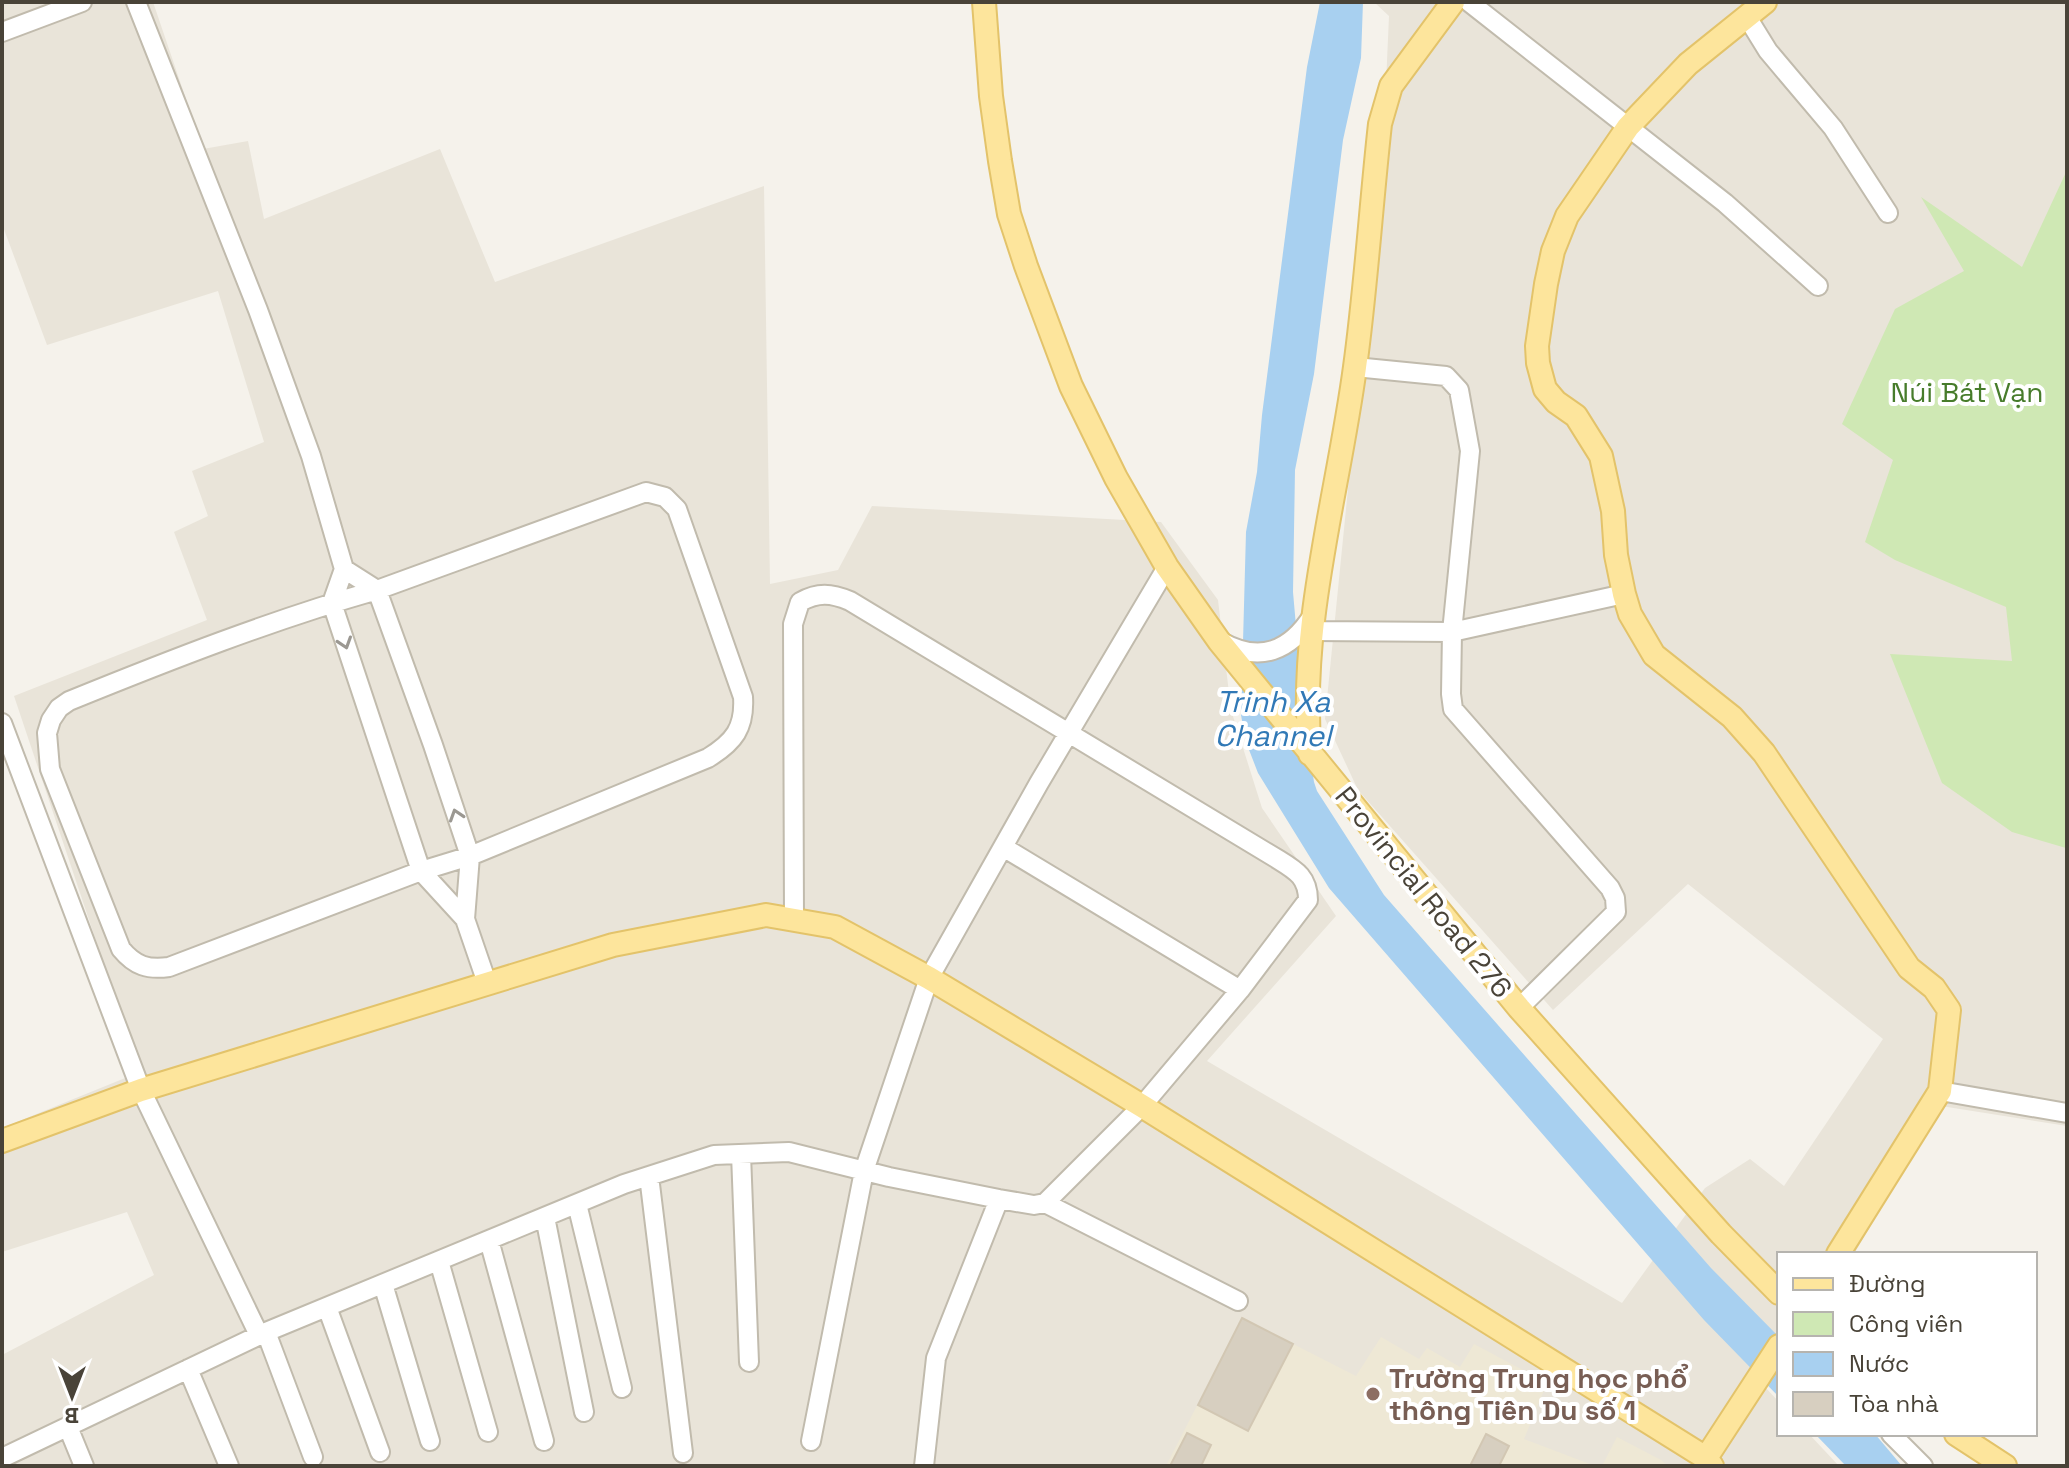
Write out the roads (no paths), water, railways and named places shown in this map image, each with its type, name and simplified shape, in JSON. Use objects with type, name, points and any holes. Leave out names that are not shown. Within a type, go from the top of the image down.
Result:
[{"type":"main road","name":"Provincial Road 276","points":[[984,2],[991,96],[1009,214],[1071,386],[1116,478],[1167,567],[1219,641],[1519,1008],[1721,1234],[1777,1291]]},
{"type":"main road","points":[[1310,754],[1307,695],[1314,622],[1355,367],[1380,124],[1391,86],[1453,2]]},
{"type":"main road","points":[[1756,9],[1688,64],[1628,127],[1567,216],[1550,262],[1537,346],[1538,363],[1545,389],[1556,402],[1576,416],[1601,456],[1613,511],[1616,555],[1624,594],[1630,614],[1654,655],[1732,717],[1762,750],[1909,968],[1934,988],[1947,1007],[1940,1091],[1839,1252]]},
{"type":"main road","points":[[2,1141],[141,1090],[613,945],[766,915],[835,927],[929,978],[1142,1106],[1709,1462],[1777,1349]]},
{"type":"main road","points":[[1959,1436],[2005,1466]]},
{"type":"street","points":[[2,32],[82,2]]},
{"type":"street","points":[[136,2],[258,310],[311,456],[344,569],[332,603],[421,871],[465,919]]},
{"type":"street","points":[[1469,2],[1725,203],[1818,286]]},
{"type":"street","points":[[1756,9],[1768,51],[1833,128],[1888,213]]},
{"type":"street","points":[[1355,367],[1446,376],[1459,390],[1470,451],[1452,632],[1453,709],[1610,888],[1615,898],[1616,912],[1519,1008]]},
{"type":"street","points":[[646,492],[657,494],[671,501],[677,509],[743,697],[741,729],[722,749],[708,758],[470,856],[421,871],[169,967],[144,967],[131,961],[121,949],[50,769],[47,733],[51,720],[59,708],[69,701],[162,663],[377,590],[633,495],[646,492]]},
{"type":"street","points":[[811,1441],[864,1171],[929,978],[1167,567]]},
{"type":"street","points":[[344,569],[377,590],[433,745],[470,856],[465,919],[487,983]]},
{"type":"street","points":[[2,1458],[263,1334],[577,1204],[714,1155],[789,1152],[999,1199],[1034,1205],[1045,1203],[1142,1106],[1240,990],[1308,900],[1308,887],[1301,875],[850,601],[834,594],[814,594],[800,602],[793,624],[794,920]]},
{"type":"street","points":[[1219,641],[1239,649],[1276,650],[1314,622],[1452,632],[1624,594]]},
{"type":"street","points":[[2,723],[141,1090],[263,1334],[313,1457]]},
{"type":"street","points":[[1003,847],[1240,990]]},
{"type":"street","points":[[1940,1091],[2067,1113]]},
{"type":"street","points":[[741,1154],[749,1362]]},
{"type":"street","points":[[649,1176],[683,1453]]},
{"type":"street","points":[[924,1466],[936,1358],[999,1199]]},
{"type":"street","points":[[1045,1203],[1238,1301]]},
{"type":"street","points":[[577,1204],[622,1388]]},
{"type":"street","points":[[545,1217],[584,1412]]},
{"type":"street","points":[[489,1240],[544,1441]]},
{"type":"street","points":[[439,1261],[488,1432]]},
{"type":"street","points":[[383,1284],[430,1441]]},
{"type":"street","points":[[327,1307],[380,1452]]},
{"type":"street","points":[[188,1369],[229,1466]]},
{"type":"street","points":[[68,1427],[84,1466]]},
{"type":"street","points":[[1893,1436],[1923,1466]]},
{"type":"water","name":"Trinh Xa Channel","points":[[1320,2],[1363,2],[1361,58],[1343,140],[1314,374],[1295,470],[1293,592],[1304,717],[1317,791],[1384,895],[1711,1268],[1777,1335],[1777,1395],[1704,1320],[1329,888],[1258,773],[1246,742],[1241,715],[1246,532],[1257,472],[1307,67]]},
{"type":"water","points":[[1817,1436],[1877,1436],[1902,1466],[1846,1466]]},
{"type":"place","name":"Trường Trung học phổ thông Tiên Du số 1","points":[[1373,1394]]},
{"type":"park label","name":"Núi Bát Vạn","points":[[1967,392]]}]
